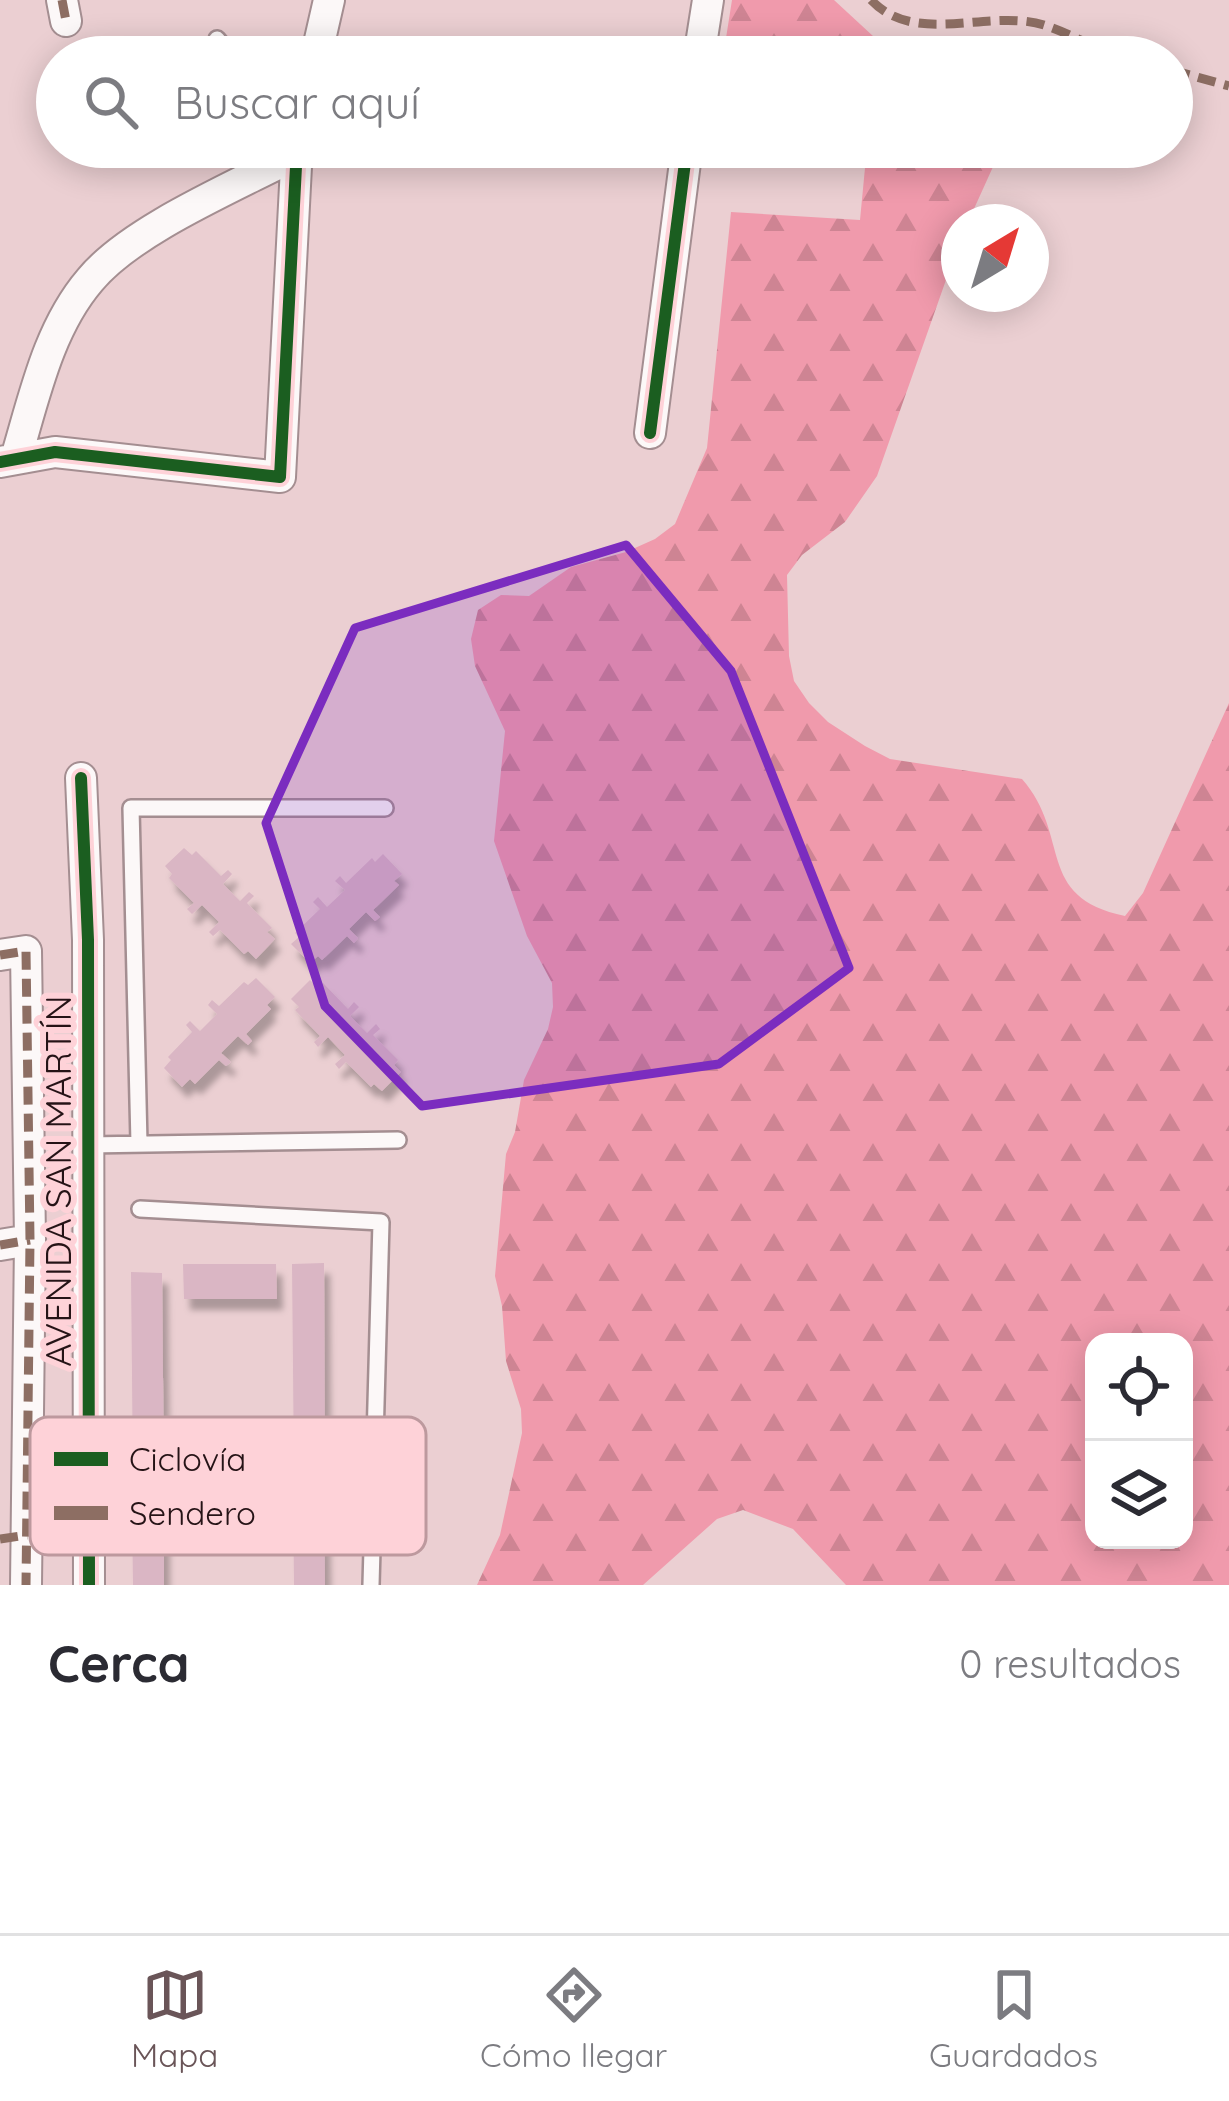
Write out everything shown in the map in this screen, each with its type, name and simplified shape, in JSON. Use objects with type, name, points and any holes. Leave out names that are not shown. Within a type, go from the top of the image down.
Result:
[{"type":"street","points":[[321,36],[329,0]]},
{"type":"street","points":[[702,36],[707,0]]},
{"type":"street","points":[[261,168],[158,228],[91,278],[43,365],[8,460],[55,452],[280,478],[295,243],[290,168]]},
{"type":"street","points":[[650,433],[684,168]]},
{"type":"street","name":"AVENIDA SAN MARTÍN","points":[[81,778],[88,940],[89,1417]]},
{"type":"street","points":[[0,955],[26,951],[15,1243],[13,1537],[26,1585]]},
{"type":"street","name":"AVENIDA SAN MARTÍN","points":[[89,1555],[89,1585]]},
{"type":"lane","points":[[139,1143],[131,808],[385,808]]},
{"type":"lane","points":[[88,1145],[398,1140]]},
{"type":"lane","points":[[140,1209],[381,1222],[375,1417]]},
{"type":"lane","points":[[370,1585],[371,1555]]},
{"type":"highlighted area","points":[[626,545],[731,671],[849,968],[719,1064],[422,1106],[325,1006],[266,823],[355,628]]},
{"type":"green space","points":[[732,0],[834,0],[873,36],[726,36]]},
{"type":"green space","points":[[865,168],[992,168],[976,204],[941,204],[941,294],[877,476],[845,522],[802,555],[787,575],[789,656],[794,681],[809,703],[865,746],[890,759],[1022,779],[1037,800],[1058,862],[1078,895],[1096,907],[1125,916],[1143,893],[1229,703],[1229,1585],[846,1585],[793,1529],[743,1510],[717,1519],[643,1585],[477,1585],[500,1535],[522,1433],[495,1276],[506,1154],[524,1080],[553,1007],[552,983],[527,936],[494,841],[505,731],[475,666],[471,639],[478,610],[501,595],[529,596],[571,567],[626,552],[675,524],[707,448],[731,212],[860,220]]},
{"type":"building","points":[[184,848],[192,855],[196,851],[221,876],[228,870],[232,874],[223,884],[240,901],[249,892],[254,896],[247,903],[272,928],[267,932],[275,939],[256,959],[248,951],[244,954],[220,930],[213,936],[209,932],[219,922],[202,905],[192,914],[187,909],[194,903],[169,878],[172,874],[165,866]]},
{"type":"building","points":[[383,854],[402,874],[394,881],[399,885],[373,910],[380,917],[375,921],[366,912],[349,929],[358,938],[354,943],[347,936],[322,960],[318,956],[310,963],[291,944],[299,937],[295,933],[320,909],[313,902],[318,897],[327,907],[345,890],[335,881],[340,876],[346,883],[372,858],[375,862]]},
{"type":"building","points":[[256,978],[275,997],[267,1005],[271,1009],[246,1034],[252,1041],[248,1045],[238,1036],[221,1053],[231,1062],[226,1066],[219,1060],[195,1084],[190,1079],[182,1087],[164,1068],[192,1032],[186,1025],[190,1021],[200,1031],[217,1014],[208,1005],[212,1000],[219,1006],[244,982],[248,985]]},
{"type":"building","points":[[310,980],[318,988],[323,983],[348,1009],[354,1002],[359,1007],[350,1016],[367,1033],[376,1024],[380,1029],[373,1035],[398,1060],[394,1065],[401,1072],[382,1091],[374,1084],[371,1087],[346,1062],[339,1069],[335,1064],[345,1055],[328,1037],[318,1047],[314,1042],[320,1036],[295,1010],[299,1007],[291,999]]},
{"type":"building","points":[[324,1263],[325,1417],[293,1417],[292,1264]]},
{"type":"building","points":[[183,1264],[276,1264],[277,1299],[184,1299]]},
{"type":"building","points":[[131,1272],[162,1273],[163,1417],[132,1417]]},
{"type":"building","points":[[133,1555],[164,1555],[164,1585],[133,1585]]},
{"type":"building","points":[[294,1555],[325,1555],[325,1585],[294,1585]]},
{"type":"marked path","points":[[62,0],[66,21]]},
{"type":"marked path","points":[[871,0],[909,21],[1022,21],[1070,36]]},
{"type":"marked path","points":[[1193,76],[1229,86]]},
{"type":"marked path","points":[[0,955],[26,951],[30,1240],[26,1585]]},
{"type":"marked path","points":[[0,1245],[30,1240]]},
{"type":"marked path","points":[[0,1539],[27,1535]]},
{"type":"cycle path","points":[[0,462],[55,452],[280,477],[296,168]]},
{"type":"cycle path","points":[[650,433],[684,168]]},
{"type":"cycle path","points":[[81,778],[88,940],[89,1417]]},
{"type":"cycle path","points":[[89,1555],[89,1585]]}]
